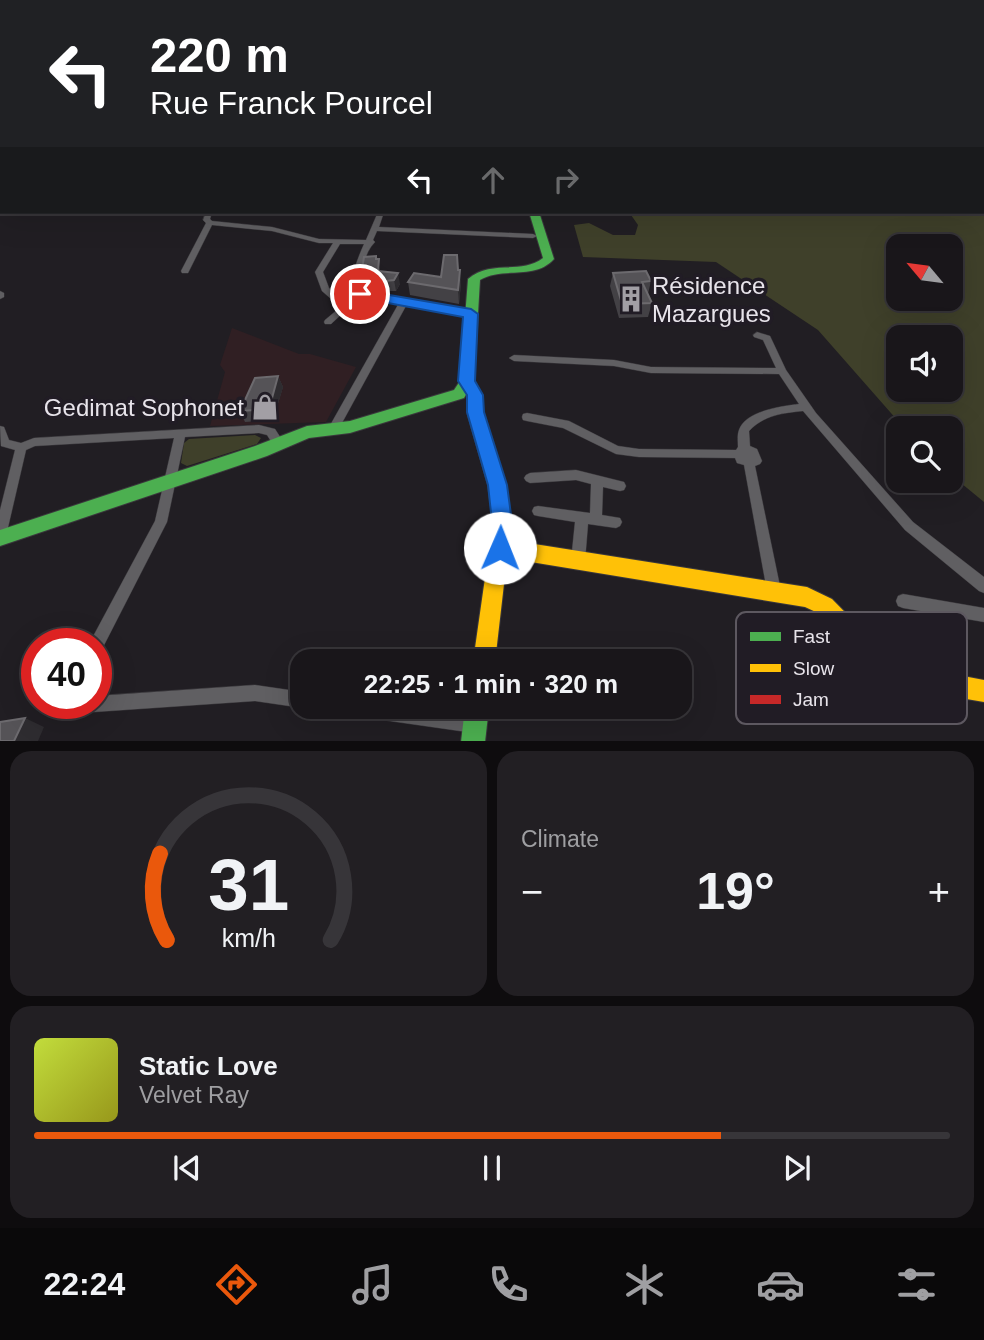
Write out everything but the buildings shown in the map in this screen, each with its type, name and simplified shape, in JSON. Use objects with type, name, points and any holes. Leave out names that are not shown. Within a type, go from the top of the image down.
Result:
[{"type":"street","points":[[208,214],[206,220],[210,222],[272,229],[318,241],[370,242]]},
{"type":"street","points":[[379,214],[370,242],[359,261],[356,292],[471,314]]},
{"type":"street","points":[[486,649],[502,522],[497,485],[467,397],[474,279],[479,273],[491,269],[540,268],[547,263],[549,259],[535,214]]},
{"type":"street","points":[[185,271],[210,222]]},
{"type":"street","points":[[375,229],[533,236]]},
{"type":"street","points":[[328,322],[341,311],[342,304],[325,289],[319,272],[338,241]]},
{"type":"street","points":[[332,429],[404,302]]},
{"type":"street","points":[[757,335],[767,338],[782,371],[806,407],[909,526],[984,586]]},
{"type":"street","points":[[514,358],[614,363],[651,370],[782,371]]},
{"type":"street","points":[[0,537],[261,451],[307,432],[350,426],[444,400],[467,397]]},
{"type":"street","points":[[774,591],[749,463],[741,460],[744,430],[752,419],[769,412],[806,407]]},
{"type":"street","points":[[527,417],[565,424],[616,450],[639,453],[741,451]]},
{"type":"street","points":[[0,430],[5,443],[20,447],[34,442],[259,429],[271,432],[278,443]]},
{"type":"street","points":[[105,628],[161,522],[168,481],[181,433]]},
{"type":"street","points":[[0,537],[20,447]]},
{"type":"street","points":[[530,478],[576,475],[620,486]]},
{"type":"street","points":[[579,561],[597,479]]},
{"type":"street","points":[[538,511],[616,522]]},
{"type":"street","points":[[500,548],[807,597],[831,612]]},
{"type":"street","points":[[904,601],[967,612]]},
{"type":"street","points":[[112,703],[255,693],[290,698]]},
{"type":"street","points":[[406,719],[473,733]]},
{"type":"shaded area","points":[[232,328],[299,354],[310,354],[356,367],[326,422],[210,426],[225,372],[220,365]]},
{"type":"green space","points":[[630,214],[984,214],[984,502],[963,485],[963,416],[894,416],[818,330],[716,262],[583,257],[574,225],[589,223],[613,235],[635,235],[638,225]]},
{"type":"green space","points":[[255,435],[261,438],[257,444],[187,466],[181,463],[184,443],[189,439]]},
{"type":"traffic: fast","points":[[0,538],[261,451],[307,432],[350,427],[459,394],[467,381],[474,279],[493,271],[532,268],[549,259],[535,214]]},
{"type":"traffic: fast","points":[[473,741],[476,719]]},
{"type":"traffic: slow","points":[[467,381],[475,395],[475,412],[497,485],[502,522],[486,649]]},
{"type":"traffic: slow","points":[[501,548],[807,597],[831,612]]},
{"type":"traffic: slow","points":[[967,688],[984,691]]},
{"type":"place","name":"Résidence Mazargues","points":[[631,299]]},
{"type":"place","name":"Gedimat Sophonet","points":[[265,407]]},
{"type":"route","points":[[360,294],[471,314],[467,381],[475,395],[475,412],[497,485],[502,522],[500,548]]}]
